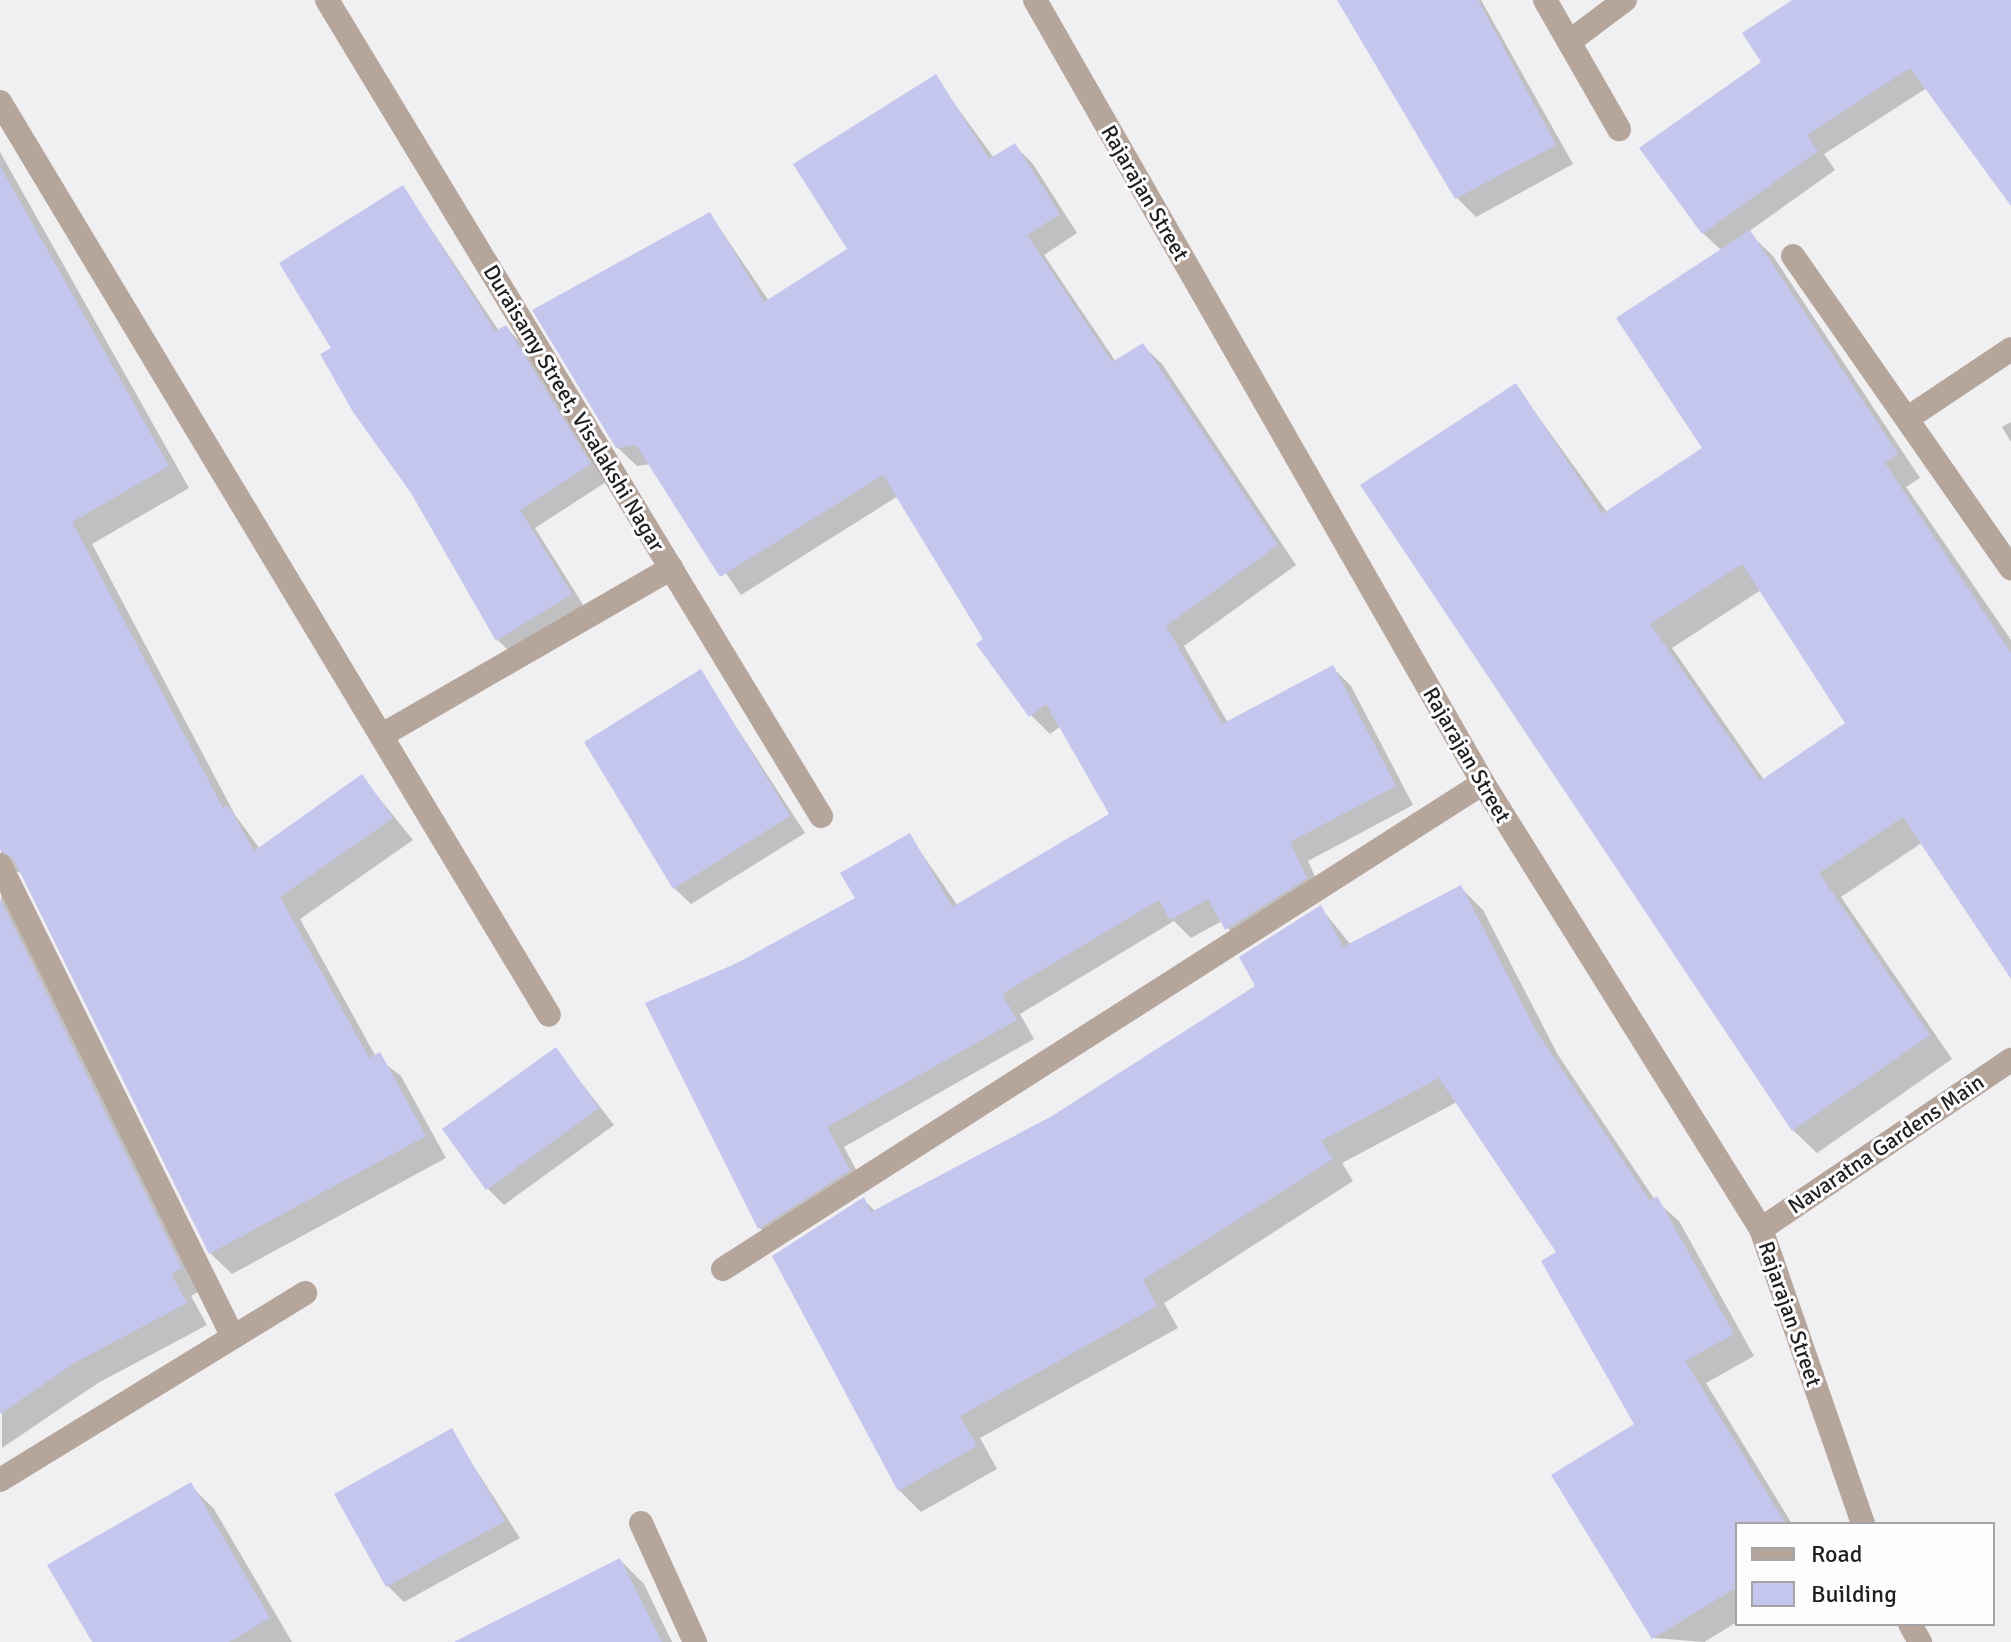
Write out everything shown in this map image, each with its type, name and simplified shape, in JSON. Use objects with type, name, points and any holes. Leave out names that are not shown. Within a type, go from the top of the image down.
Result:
[{"type":"street","name":"Duraisamy Street, Visalakshi Nagar","points":[[327,0],[821,816]]},
{"type":"street","name":"Rajarajan Street","points":[[1035,0],[1483,783],[1761,1229],[1862,1522]]},
{"type":"street","points":[[1545,0],[1619,129]]},
{"type":"street","points":[[1569,42],[1625,0]]},
{"type":"street","points":[[0,102],[384,734],[549,1015]]},
{"type":"street","points":[[1793,256],[1911,416],[2011,568]]},
{"type":"street","points":[[1911,416],[2011,349]]},
{"type":"street","points":[[384,734],[671,568]]},
{"type":"street","points":[[723,1269],[1483,783]]},
{"type":"street","points":[[0,865],[233,1337]]},
{"type":"street","name":"Navaratna Gardens Main","points":[[1761,1229],[2011,1060]]},
{"type":"street","points":[[0,1480],[305,1293]]},
{"type":"street","points":[[641,1523],[695,1642]]},
{"type":"building","points":[[1337,0],[1478,0],[1556,145],[1455,199]]},
{"type":"building","points":[[1792,0],[2011,0],[2011,206],[1910,68],[1807,135],[1818,151],[1702,234],[1639,148],[1761,62],[1742,33]]},
{"type":"building","points":[[936,74],[989,159],[1015,143],[1060,214],[1027,235],[1112,362],[1143,343],[1278,545],[1166,626],[1222,724],[1333,665],[1396,786],[1290,842],[1307,878],[1225,930],[1208,899],[1170,920],[1159,900],[1002,994],[1017,1020],[827,1127],[850,1170],[758,1229],[645,1003],[737,963],[855,898],[840,873],[910,833],[952,907],[1109,814],[1046,704],[1029,717],[976,644],[983,639],[883,475],[720,577],[636,445],[616,448],[532,310],[710,212],[764,302],[847,249],[793,164]]},
{"type":"building","points":[[0,166],[169,466],[72,522],[223,808],[228,805],[254,851],[362,774],[393,818],[280,897],[369,1058],[380,1052],[426,1136],[209,1254],[13,858],[0,850]]},
{"type":"building","points":[[403,185],[495,331],[506,325],[591,464],[520,510],[572,594],[496,641],[411,493],[353,412],[320,354],[331,348],[279,263]]},
{"type":"building","points":[[1750,230],[1898,454],[1885,463],[2011,653],[2011,979],[1903,817],[1819,873],[1930,1035],[1792,1131],[1360,485],[1516,383],[1602,514],[1702,448],[1616,318]],"holes":[[[1742,564],[1845,723],[1760,781],[1650,624]]]},
{"type":"building","points":[[701,669],[790,816],[673,889],[584,742]]},
{"type":"building","points":[[1461,885],[1536,1031],[1650,1201],[1657,1196],[1734,1334],[1685,1361],[1785,1522],[1735,1522],[1735,1588],[1652,1639],[1551,1475],[1634,1424],[1541,1261],[1556,1252],[1439,1078],[1321,1141],[1333,1159],[1143,1280],[1157,1306],[960,1416],[977,1446],[898,1491],[772,1256],[864,1197],[871,1212],[1052,1116],[1255,986],[1239,957],[1321,905],[1343,947]]},
{"type":"building","points":[[0,899],[182,1268],[171,1274],[187,1303],[76,1362],[0,1414]]},
{"type":"building","points":[[556,1047],[599,1108],[486,1190],[442,1129]]},
{"type":"building","points":[[452,1428],[505,1521],[386,1587],[334,1494]]},
{"type":"building","points":[[191,1482],[270,1618],[229,1642],[92,1642],[47,1565]]},
{"type":"building","points":[[620,1558],[662,1642],[454,1642]]}]
